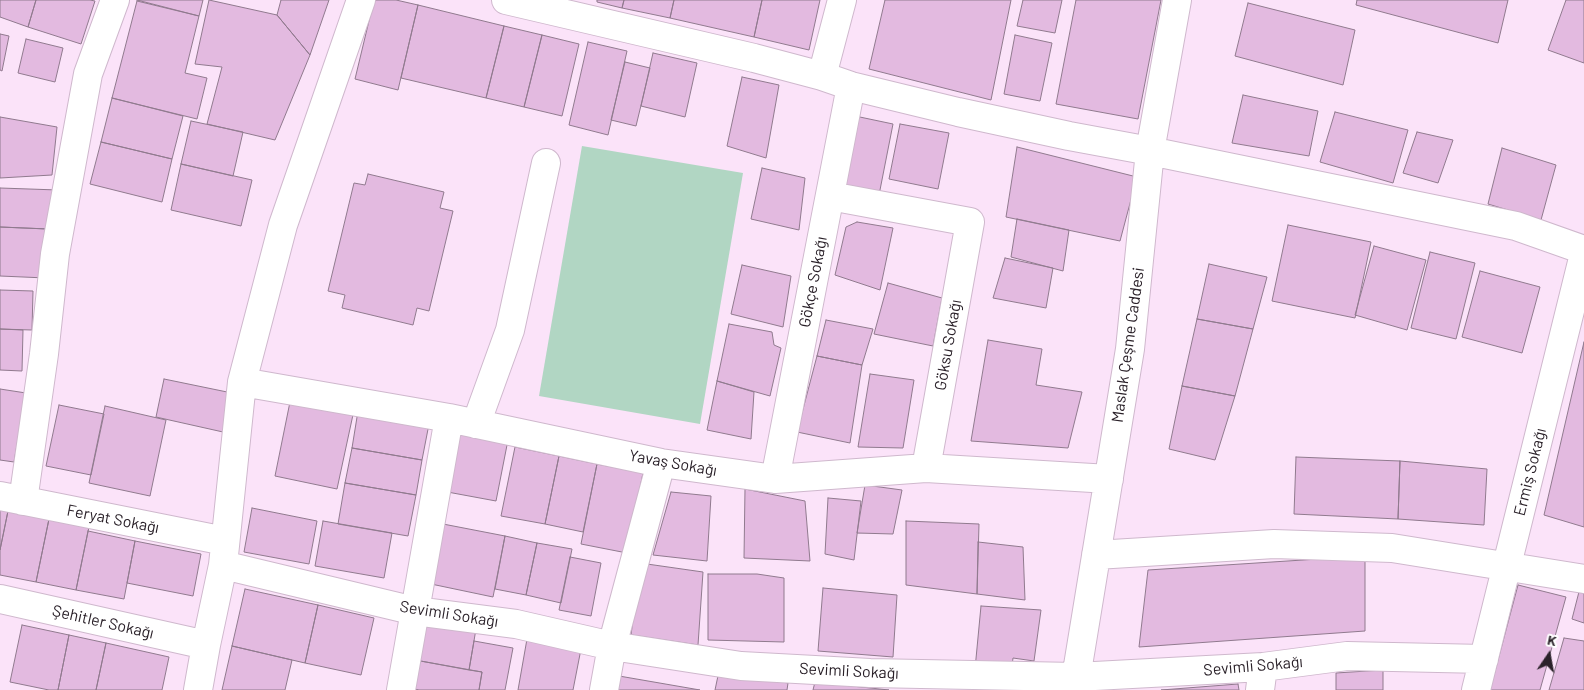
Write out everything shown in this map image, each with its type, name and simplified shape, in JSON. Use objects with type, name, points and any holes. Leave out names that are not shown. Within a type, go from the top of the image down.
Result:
[{"type":"street","points":[[11,499],[44,354],[55,254],[88,74],[115,0]]},
{"type":"street","points":[[198,690],[224,553],[242,382],[283,225],[361,0]]},
{"type":"street","points":[[506,0],[754,58],[852,86],[1014,124],[1516,226],[1584,250]]},
{"type":"street","points":[[822,76],[842,0]]},
{"type":"street","name":"Maslak Çeşme Caddesi","points":[[1075,684],[1130,349],[1150,151],[1177,0]]},
{"type":"street","name":"Gökçe Sokağı","points":[[775,479],[852,86]]},
{"type":"street","points":[[476,424],[510,330],[546,163]]},
{"type":"street","name":"Göksu Sokağı","points":[[830,196],[970,222],[926,468]]},
{"type":"street","name":"Ermiş Sokağı","points":[[1476,690],[1584,254]]},
{"type":"street","name":"Yavaş Sokağı","points":[[242,382],[449,418],[661,463],[775,479],[926,468],[1108,479]]},
{"type":"street","points":[[401,690],[449,418]]},
{"type":"street","points":[[604,690],[612,646],[661,463]]},
{"type":"street","name":"Feryat Sokağı","points":[[11,499],[224,553]]},
{"type":"street","points":[[1096,555],[1274,544],[1392,548],[1584,578]]},
{"type":"street","name":"Sevimli Sokağı","points":[[224,553],[415,611],[516,624],[612,646],[741,666],[795,679],[870,673],[1075,684],[1262,678],[1347,656],[1484,659]]},
{"type":"street","name":"Şehitler Sokağı","points":[[0,599],[206,645]]},
{"type":"green space","points":[[582,146],[743,173],[700,424],[539,396]]},
{"type":"building","points":[[0,0],[36,0],[28,27],[0,17]]},
{"type":"building","points":[[36,0],[95,1],[81,44],[28,27]]},
{"type":"building","points":[[137,0],[203,0],[199,16]]},
{"type":"building","points":[[209,0],[277,15],[310,55],[275,140],[207,124],[222,67],[195,64]]},
{"type":"building","points":[[281,0],[329,0],[310,55],[277,15]]},
{"type":"building","points":[[374,0],[396,0],[418,5],[398,90],[355,79]]},
{"type":"building","points":[[597,0],[624,0],[622,8],[597,2]]},
{"type":"building","points":[[624,0],[674,0],[670,18],[622,8]]},
{"type":"building","points":[[674,0],[762,0],[754,37],[670,18]]},
{"type":"building","points":[[762,0],[820,0],[809,50],[754,37]]},
{"type":"building","points":[[885,0],[1011,0],[991,100],[869,69]]},
{"type":"building","points":[[1023,0],[1062,0],[1055,33],[1017,26]]},
{"type":"building","points":[[1076,0],[1161,0],[1138,119],[1056,104]]},
{"type":"building","points":[[1357,0],[1508,0],[1498,43],[1356,5]]},
{"type":"building","points":[[1566,0],[1584,0],[1584,63],[1548,50]]},
{"type":"building","points":[[137,1],[199,16],[185,73],[207,78],[197,119],[112,98]]},
{"type":"building","points":[[1248,3],[1355,30],[1343,85],[1235,56]]},
{"type":"building","points":[[418,5],[504,26],[486,98],[401,78]]},
{"type":"building","points":[[504,26],[542,35],[524,107],[486,98]]},
{"type":"building","points":[[0,34],[9,36],[2,71],[0,70]]},
{"type":"building","points":[[542,35],[579,44],[562,116],[524,107]]},
{"type":"building","points":[[1015,35],[1052,43],[1040,101],[1004,94]]},
{"type":"building","points":[[26,39],[63,48],[55,82],[18,73]]},
{"type":"building","points":[[588,42],[627,51],[608,135],[569,125]]},
{"type":"building","points":[[653,53],[697,63],[685,117],[641,106]]},
{"type":"building","points":[[625,62],[650,68],[636,126],[611,120]]},
{"type":"building","points":[[742,77],[779,85],[766,158],[727,146]]},
{"type":"building","points":[[1243,95],[1318,111],[1309,156],[1232,143]]},
{"type":"building","points":[[112,98],[183,116],[172,159],[101,142]]},
{"type":"building","points":[[1335,112],[1408,130],[1393,183],[1320,162]]},
{"type":"building","points":[[855,116],[893,124],[879,195],[841,188]]},
{"type":"building","points":[[0,117],[57,127],[52,175],[0,178]]},
{"type":"building","points":[[191,121],[243,132],[233,176],[181,164]]},
{"type":"building","points":[[900,124],[949,133],[938,189],[889,179]]},
{"type":"building","points":[[1417,132],[1453,140],[1438,183],[1403,173]]},
{"type":"building","points":[[101,142],[172,159],[162,202],[90,184]]},
{"type":"building","points":[[1017,147],[1137,177],[1120,241],[1006,217]]},
{"type":"building","points":[[1502,148],[1556,165],[1541,220],[1488,204]]},
{"type":"building","points":[[181,164],[252,180],[241,226],[171,210]]},
{"type":"building","points":[[762,168],[805,178],[799,230],[751,219]]},
{"type":"building","points":[[368,174],[444,192],[440,208],[453,211],[429,311],[417,308],[413,325],[342,308],[345,295],[328,291],[354,183],[365,185]]},
{"type":"building","points":[[0,188],[58,190],[48,229],[0,227]]},
{"type":"building","points":[[1017,219],[1069,230],[1063,271],[1011,257]]},
{"type":"building","points":[[857,222],[893,228],[880,290],[835,275],[846,227]]},
{"type":"building","points":[[1288,225],[1371,242],[1355,318],[1272,301]]},
{"type":"building","points":[[0,227],[48,229],[46,278],[0,276]]},
{"type":"building","points":[[1374,246],[1426,260],[1407,330],[1355,315]]},
{"type":"building","points":[[1430,252],[1475,263],[1456,339],[1411,328]]},
{"type":"building","points":[[1005,258],[1053,268],[1046,308],[993,298]]},
{"type":"building","points":[[1209,264],[1267,277],[1253,329],[1197,319]]},
{"type":"building","points":[[742,265],[791,276],[783,327],[731,314]]},
{"type":"building","points":[[1480,271],[1540,287],[1522,353],[1462,337]]},
{"type":"building","points":[[888,283],[942,298],[933,346],[874,334]]},
{"type":"building","points":[[0,290],[33,291],[32,330],[0,329]]},
{"type":"building","points":[[1197,319],[1253,329],[1235,396],[1182,386]]},
{"type":"building","points":[[826,320],[873,329],[862,365],[817,356]]},
{"type":"building","points":[[729,324],[772,332],[774,345],[781,348],[770,396],[717,381]]},
{"type":"building","points":[[0,329],[23,330],[22,371],[0,370]]},
{"type":"building","points":[[988,340],[1042,349],[1036,385],[1082,392],[1068,448],[971,441]]},
{"type":"building","points":[[1584,342],[1584,527],[1544,515]]},
{"type":"building","points":[[817,356],[862,365],[850,443],[797,432]]},
{"type":"building","points":[[870,374],[914,380],[903,448],[858,447]]},
{"type":"building","points":[[164,379],[232,393],[223,432],[156,417]]},
{"type":"building","points":[[717,381],[754,392],[751,439],[707,430]]},
{"type":"building","points":[[1182,386],[1235,396],[1215,460],[1169,449]]},
{"type":"building","points":[[0,389],[26,393],[14,462],[0,460]]},
{"type":"building","points":[[291,397],[354,410],[337,489],[275,476]]},
{"type":"building","points":[[59,405],[104,414],[91,475],[46,466]]},
{"type":"building","points":[[105,406],[166,420],[150,496],[89,483]]},
{"type":"building","points":[[358,411],[429,424],[422,460],[352,448]]},
{"type":"building","points":[[453,430],[508,440],[496,501],[442,491]]},
{"type":"building","points":[[515,447],[559,456],[545,524],[501,516]]},
{"type":"building","points":[[352,448],[422,460],[416,495],[345,483]]},
{"type":"building","points":[[559,456],[597,464],[583,532],[545,524]]},
{"type":"building","points":[[1296,457],[1400,461],[1398,519],[1294,514]]},
{"type":"building","points":[[1400,461],[1487,469],[1484,525],[1398,519]]},
{"type":"building","points":[[597,464],[643,473],[627,553],[581,544]]},
{"type":"building","points":[[345,483],[416,495],[408,536],[338,524]]},
{"type":"building","points":[[865,485],[902,490],[893,534],[857,533]]},
{"type":"building","points":[[745,489],[805,501],[810,561],[744,558]]},
{"type":"building","points":[[671,492],[711,496],[707,561],[653,555]]},
{"type":"building","points":[[828,498],[861,501],[854,560],[825,554]]},
{"type":"building","points":[[252,508],[317,521],[309,564],[244,552]]},
{"type":"building","points":[[0,509],[8,511],[0,550]]},
{"type":"building","points":[[8,511],[49,519],[36,582],[0,575],[0,550]]},
{"type":"building","points":[[49,519],[89,527],[76,590],[36,582]]},
{"type":"building","points":[[323,521],[392,533],[384,578],[315,566]]},
{"type":"building","points":[[906,521],[979,524],[977,594],[906,585]]},
{"type":"building","points":[[443,524],[505,536],[493,597],[431,584]]},
{"type":"building","points":[[88,531],[135,541],[124,599],[76,590]]},
{"type":"building","points":[[505,536],[537,543],[526,595],[495,589]]},
{"type":"building","points":[[135,541],[201,554],[193,596],[127,583]]},
{"type":"building","points":[[978,542],[1023,547],[1025,600],[977,594]]},
{"type":"building","points":[[537,543],[572,549],[561,603],[526,595]]},
{"type":"building","points":[[1365,556],[1365,631],[1139,647],[1148,570]]},
{"type":"building","points":[[570,557],[601,563],[591,616],[559,610]]},
{"type":"building","points":[[640,563],[703,572],[698,645],[631,635]]},
{"type":"building","points":[[708,574],[757,574],[784,578],[784,642],[708,640]]},
{"type":"building","points":[[1581,584],[1584,585],[1584,623],[1572,619]]},
{"type":"building","points":[[1518,585],[1566,597],[1540,690],[1490,690]]},
{"type":"building","points":[[823,588],[897,595],[893,657],[818,651]]},
{"type":"building","points":[[245,589],[318,605],[305,663],[232,646]]},
{"type":"building","points":[[318,605],[374,618],[361,675],[305,663]]},
{"type":"building","points":[[981,606],[1041,610],[1034,661],[1013,658],[1012,666],[975,669]]},
{"type":"building","points":[[422,620],[476,629],[469,670],[415,660]]},
{"type":"building","points":[[22,625],[69,635],[58,690],[10,682]]},
{"type":"building","points":[[69,635],[106,643],[96,690],[58,690]]},
{"type":"building","points":[[1564,638],[1584,641],[1584,690],[1549,690]]},
{"type":"building","points":[[527,639],[581,649],[573,690],[518,690]]},
{"type":"building","points":[[474,641],[513,648],[505,690],[479,690],[482,672],[469,670]]},
{"type":"building","points":[[106,643],[169,657],[162,690],[96,690]]},
{"type":"building","points":[[232,646],[292,660],[285,690],[222,690]]},
{"type":"building","points":[[415,660],[482,672],[479,690],[419,690],[410,688]]},
{"type":"building","points":[[1383,670],[1383,690],[1336,690],[1336,673]]},
{"type":"building","points":[[719,671],[788,683],[787,690],[715,690]]},
{"type":"building","points":[[619,676],[700,690],[617,690]]},
{"type":"building","points":[[815,682],[889,690],[813,690]]},
{"type":"building","points":[[1238,684],[1239,690],[1161,690]]}]
